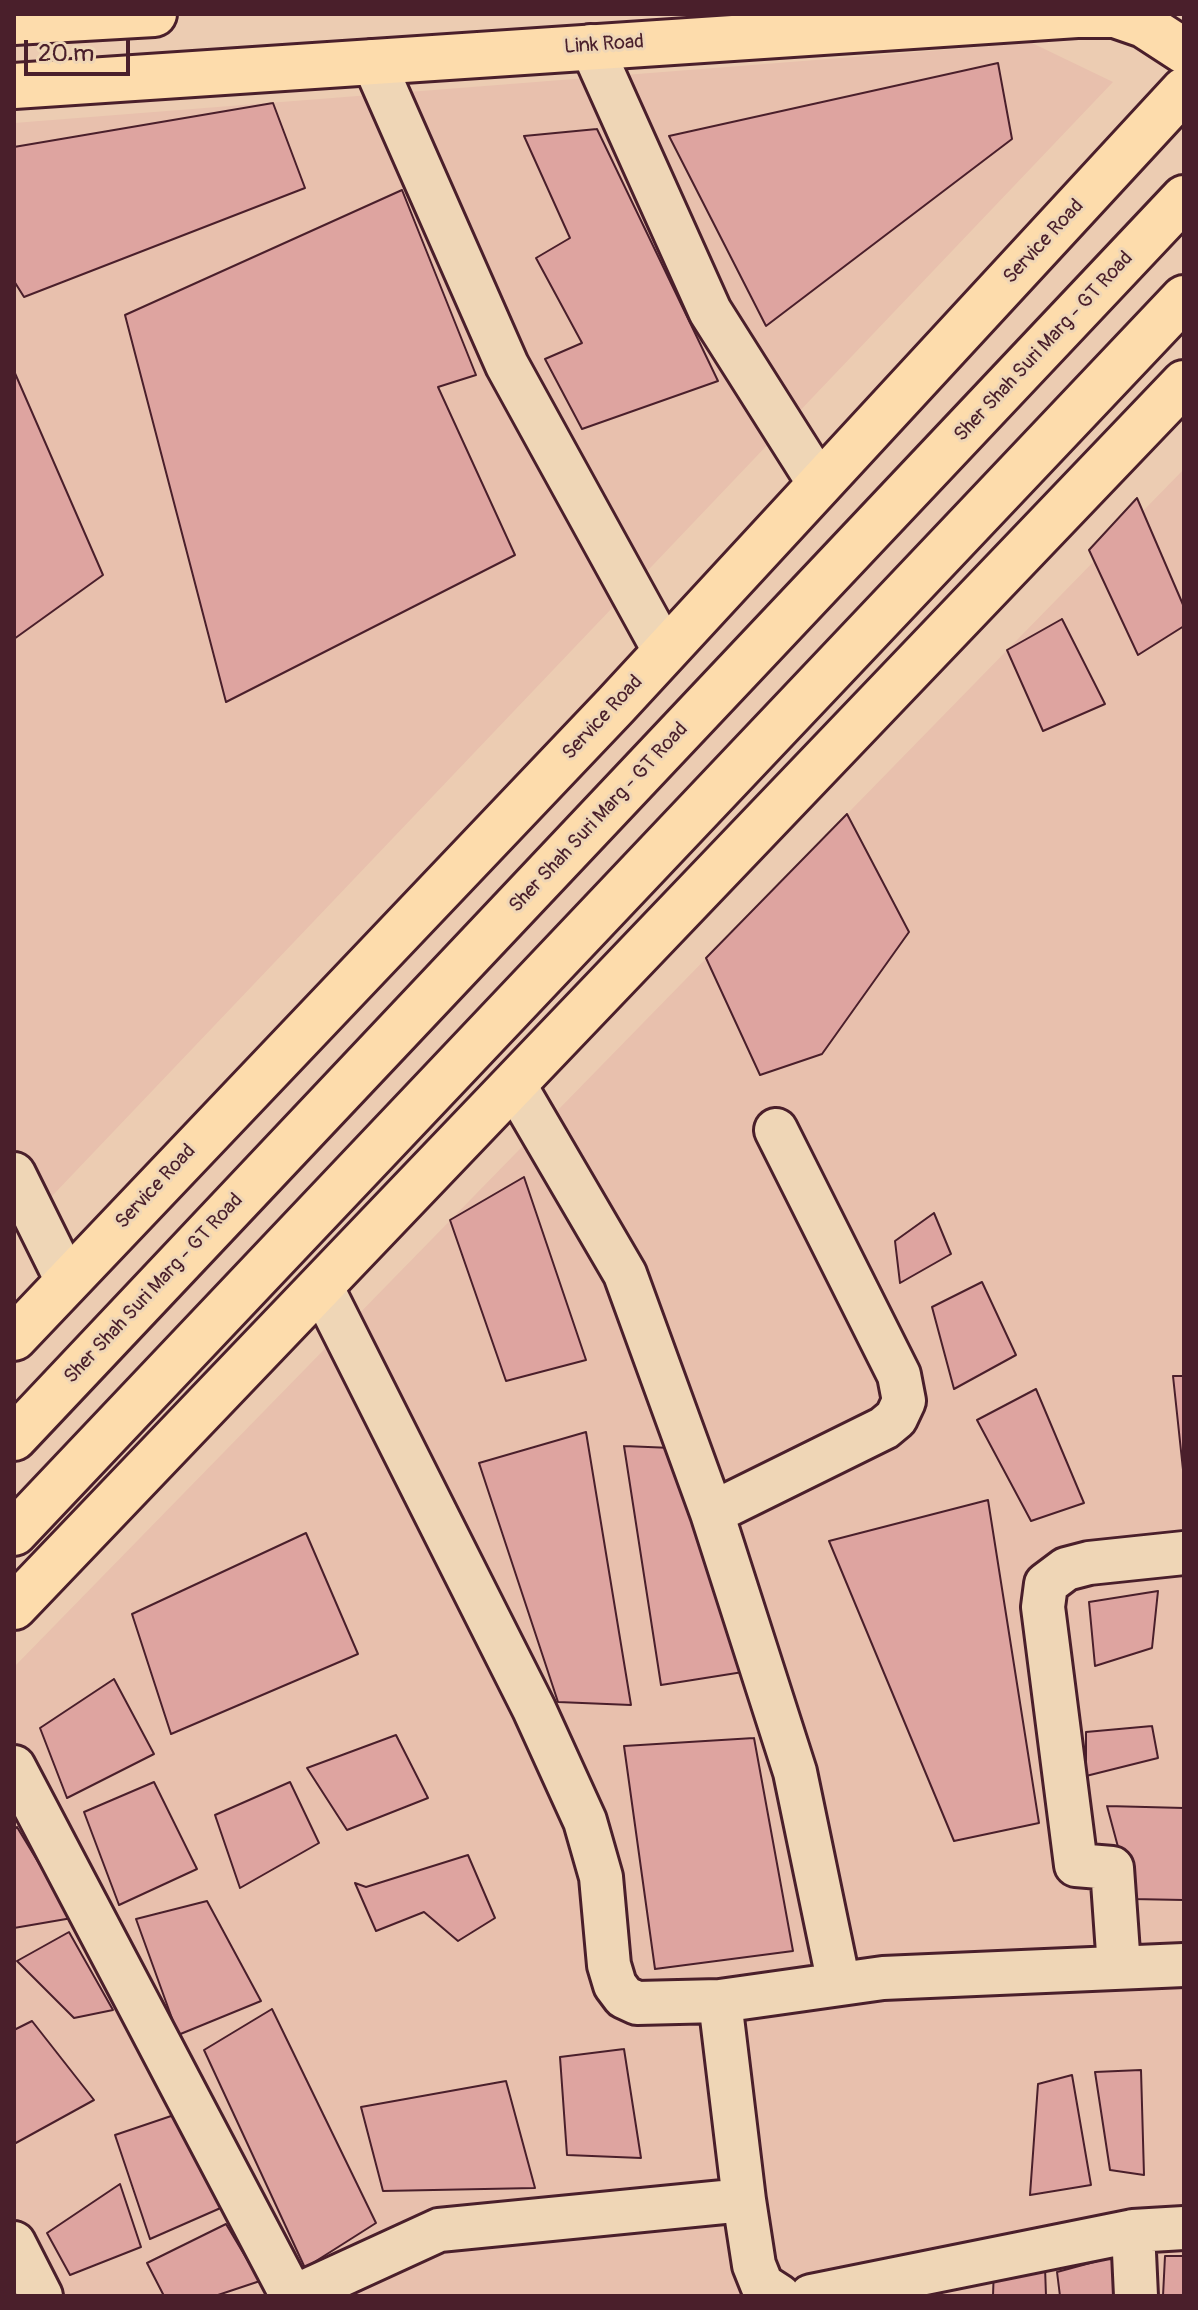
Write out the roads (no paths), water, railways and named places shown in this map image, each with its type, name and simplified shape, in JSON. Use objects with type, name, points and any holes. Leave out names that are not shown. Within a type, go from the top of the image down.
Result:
[{"type":"main road","points":[[14,22],[137,14]]},
{"type":"main road","name":"Link Road","points":[[14,86],[1077,15],[1115,15],[1144,25],[1184,51]]},
{"type":"main road","name":"Service Road","points":[[14,1338],[665,652],[1184,90]]},
{"type":"main road","name":"Sher Shah Suri Marg - GT Road","points":[[14,1438],[1184,198]]},
{"type":"main road","points":[[14,1533],[1184,298]]},
{"type":"main road","points":[[14,1607],[1184,383]]},
{"type":"street","points":[[591,46],[710,311],[820,485]]},
{"type":"street","points":[[373,61],[507,365],[665,652]]},
{"type":"street","points":[[514,1084],[625,1274],[712,1513],[795,1772],[839,1984]]},
{"type":"street","points":[[712,1513],[884,1428],[896,1418],[904,1401],[899,1375],[776,1130]]},
{"type":"street","points":[[14,1174],[67,1281]]},
{"type":"street","points":[[321,1286],[534,1709],[585,1821],[601,1877],[609,1965],[615,1985],[624,1997],[637,2003],[720,2001],[883,1978],[1184,1965]]},
{"type":"street","points":[[1119,1967],[1112,1868],[1076,1865],[1043,1607],[1046,1584],[1066,1569],[1089,1563],[1184,1553]]},
{"type":"street","points":[[14,1767],[294,2296],[439,2230],[744,2200]]},
{"type":"street","points":[[720,2001],[754,2265],[762,2285],[779,2296]]},
{"type":"street","points":[[811,2296],[1133,2231],[1184,2228]]},
{"type":"street","points":[[1133,2231],[1136,2296]]},
{"type":"street","points":[[14,2243],[41,2296]]}]
